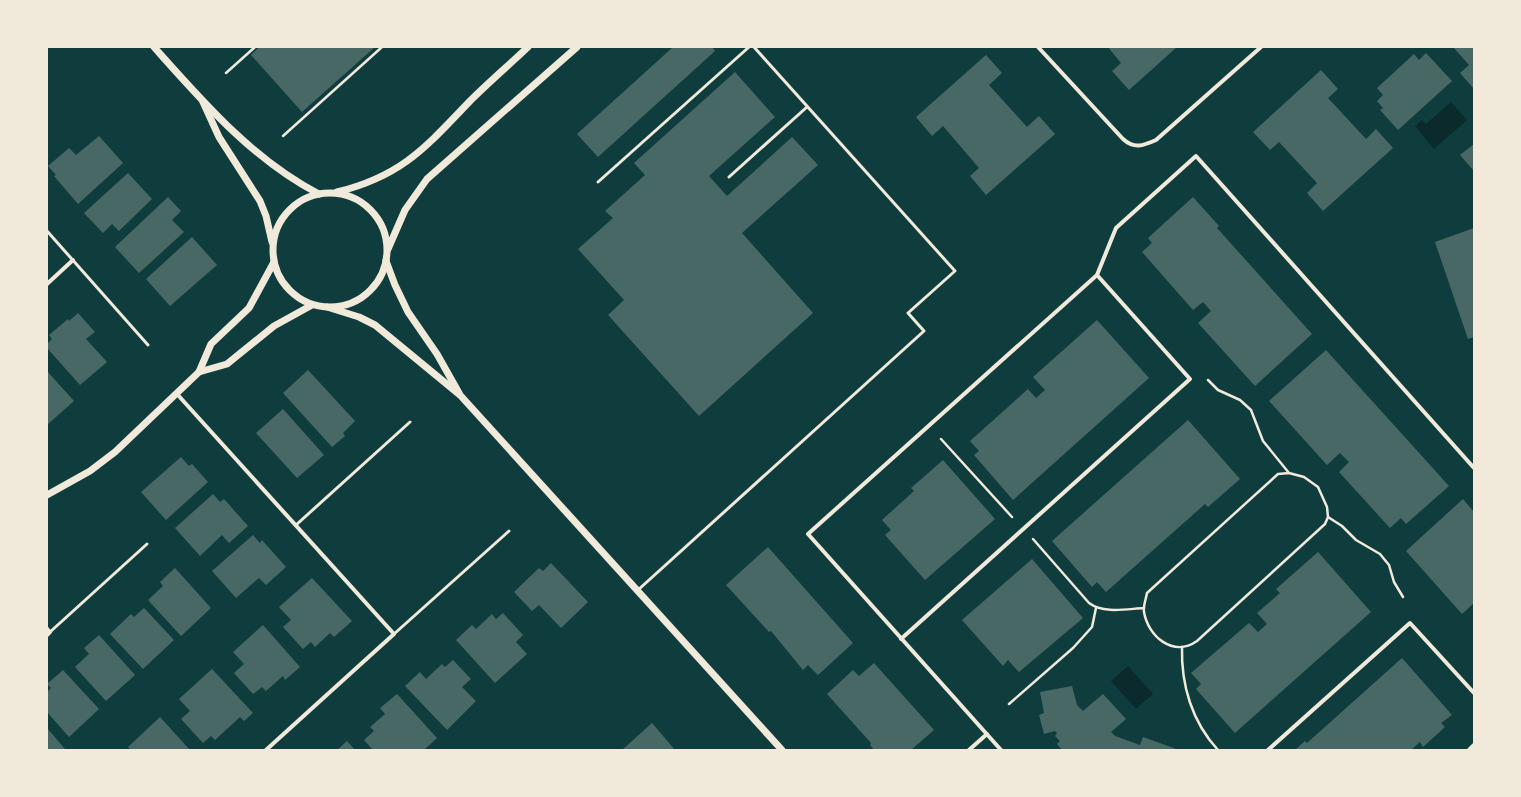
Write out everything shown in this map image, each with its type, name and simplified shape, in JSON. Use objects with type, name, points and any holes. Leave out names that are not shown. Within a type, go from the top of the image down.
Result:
[{"type":"street","points":[[154,47],[202,100],[262,158],[282,173],[319,194]]},
{"type":"street","points":[[273,247],[276,232],[282,219],[292,208],[304,199],[319,194],[333,193],[374,180],[398,168],[417,155],[432,142],[493,79],[528,47]]},
{"type":"street","points":[[327,307],[347,304],[365,296],[375,286],[382,274],[394,231],[405,210],[427,179],[577,47]]},
{"type":"street","points":[[1038,47],[1123,139],[1129,144],[1137,147],[1156,140],[1261,47]]},
{"type":"street","points":[[202,100],[219,137],[260,201],[266,216],[273,247],[274,262],[279,276],[288,288],[299,298],[312,305],[327,307],[359,317],[374,326],[460,395],[782,750]]},
{"type":"street","points":[[1001,750],[808,534],[1097,275],[1116,228],[1196,156],[1474,468]]},
{"type":"street","points":[[333,193],[348,196],[362,202],[373,212],[384,232],[387,253]]},
{"type":"street","points":[[47,284],[73,260]]},
{"type":"street","points":[[386,261],[395,285],[408,312],[448,371],[460,395]]},
{"type":"street","points":[[47,495],[90,471],[115,452],[199,372],[211,344],[249,308],[274,262]]},
{"type":"street","points":[[901,638],[1190,380],[1097,275]]},
{"type":"street","points":[[199,372],[227,364],[274,326],[312,305]]},
{"type":"street","points":[[177,394],[394,634],[266,750]]},
{"type":"street","points":[[1268,750],[1410,623],[1474,693]]},
{"type":"street","points":[[969,750],[987,734]]},
{"type":"street","points":[[1469,750],[1474,745]]},
{"type":"lane","points":[[598,182],[748,47]]},
{"type":"lane","points":[[637,591],[924,331],[908,313],[955,271],[754,47]]},
{"type":"lane","points":[[729,177],[807,107]]},
{"type":"lane","points":[[47,231],[148,345]]},
{"type":"lane","points":[[296,525],[410,422]]},
{"type":"lane","points":[[394,634],[509,531]]},
{"type":"lane","points":[[48,632],[147,544]]},
{"type":"path","points":[[226,73],[255,47]]},
{"type":"path","points":[[283,136],[382,47]]},
{"type":"path","points":[[1208,380],[1218,390],[1240,400],[1251,410],[1263,441],[1289,473]]},
{"type":"path","points":[[941,439],[1012,517]]},
{"type":"path","points":[[1289,473],[1304,477],[1318,487],[1327,507],[1328,517],[1325,524],[1191,645],[1182,647],[1160,640],[1152,634],[1144,608],[1147,593],[1278,474],[1289,473]]},
{"type":"path","points":[[1328,517],[1342,526],[1356,540],[1380,554],[1389,566],[1394,582],[1403,597]]},
{"type":"path","points":[[1033,540],[1089,603],[1096,608],[1103,610],[1144,608]]},
{"type":"path","points":[[1009,704],[1073,648],[1092,627],[1096,608]]},
{"type":"path","points":[[1182,647],[1183,675],[1193,712],[1201,728],[1218,750]]},
{"type":"water","points":[[1451,102],[1467,120],[1434,149],[1415,126],[1422,120],[1426,124]]},
{"type":"water","points":[[1128,666],[1153,694],[1136,709],[1111,681]]},
{"type":"building","points":[[259,47],[375,47],[302,112],[251,55]]},
{"type":"building","points":[[673,47],[712,47],[715,51],[598,157],[577,134]]},
{"type":"building","points":[[1108,47],[1177,47],[1129,90],[1112,71],[1121,63]]},
{"type":"building","points":[[1453,47],[1474,47],[1474,89],[1460,73],[1469,65]]},
{"type":"building","points":[[1426,53],[1452,81],[1398,130],[1380,110],[1383,108],[1377,101],[1383,95],[1377,88],[1414,54],[1419,60]]},
{"type":"building","points":[[986,55],[1002,73],[989,85],[1027,127],[1039,116],[1055,134],[986,195],[970,176],[979,168],[943,126],[932,136],[916,117]]},
{"type":"building","points":[[1321,70],[1338,89],[1328,98],[1366,139],[1376,129],[1393,148],[1323,211],[1307,193],[1317,183],[1279,142],[1270,150],[1253,132]]},
{"type":"building","points":[[735,72],[775,117],[709,176],[727,196],[792,137],[818,165],[742,233],[813,313],[699,416],[608,315],[624,300],[578,249],[613,218],[605,211],[645,175],[634,163]]},
{"type":"building","points":[[99,136],[123,163],[78,204],[54,176],[56,175],[48,166],[69,148],[76,155]]},
{"type":"building","points":[[1474,144],[1474,171],[1460,155]]},
{"type":"building","points":[[128,173],[152,199],[119,231],[112,224],[103,233],[84,213]]},
{"type":"building","points":[[168,197],[181,211],[172,220],[184,232],[139,273],[115,247]]},
{"type":"building","points":[[1193,197],[1219,226],[1217,228],[1312,334],[1255,386],[1198,323],[1211,311],[1203,302],[1193,310],[1142,252],[1152,243],[1148,238]]},
{"type":"building","points":[[1474,228],[1474,337],[1468,339],[1435,242]]},
{"type":"building","points":[[192,237],[217,265],[170,306],[146,279]]},
{"type":"building","points":[[78,313],[95,332],[86,339],[107,362],[80,385],[47,348],[47,344],[52,339],[49,335],[68,319],[69,321]]},
{"type":"building","points":[[1097,320],[1149,378],[1013,500],[974,455],[979,451],[970,441],[1028,389],[1036,398],[1045,390],[1033,377]]},
{"type":"building","points":[[1326,350],[1449,486],[1406,524],[1401,518],[1390,528],[1339,472],[1349,462],[1340,453],[1327,465],[1269,401]]},
{"type":"building","points":[[308,370],[355,421],[343,433],[345,436],[332,447],[283,393]]},
{"type":"building","points":[[47,371],[74,401],[47,425]]},
{"type":"building","points":[[283,409],[324,455],[297,478],[256,433]]},
{"type":"building","points":[[1188,420],[1240,479],[1208,507],[1205,504],[1106,592],[1097,582],[1092,587],[1052,541]]},
{"type":"building","points":[[181,457],[189,466],[192,464],[208,482],[166,520],[141,492]]},
{"type":"building","points":[[943,460],[995,519],[925,580],[885,535],[891,530],[882,520],[914,491],[911,488]]},
{"type":"building","points":[[213,494],[220,502],[224,499],[248,526],[229,543],[222,535],[200,556],[175,528]]},
{"type":"building","points":[[1463,499],[1474,512],[1474,603],[1462,614],[1406,551]]},
{"type":"building","points":[[253,535],[260,543],[262,540],[286,567],[266,585],[259,578],[236,598],[212,571]]},
{"type":"building","points":[[768,547],[853,643],[818,675],[808,665],[803,670],[771,631],[769,632],[726,585]]},
{"type":"building","points":[[1318,552],[1371,612],[1235,733],[1196,689],[1201,684],[1191,673],[1249,623],[1258,632],[1267,624],[1257,613],[1280,593],[1276,589]]},
{"type":"building","points":[[1032,559],[1083,618],[1019,672],[1008,660],[1003,666],[962,620]]},
{"type":"building","points":[[551,563],[588,602],[561,628],[539,605],[532,611],[514,592],[539,568],[543,571]]},
{"type":"building","points":[[175,568],[211,608],[181,636],[148,600],[163,586],[160,582]]},
{"type":"building","points":[[312,578],[352,621],[334,637],[330,633],[315,647],[311,642],[303,649],[283,627],[291,620],[279,607]]},
{"type":"building","points":[[144,608],[174,640],[143,669],[110,634],[131,614],[134,617]]},
{"type":"building","points":[[503,613],[523,635],[516,642],[527,654],[495,683],[456,640],[472,625],[476,629],[492,614],[496,619]]},
{"type":"building","points":[[263,625],[300,667],[285,680],[283,676],[266,691],[262,687],[253,694],[234,673],[244,664],[233,652]]},
{"type":"building","points":[[99,635],[135,675],[106,701],[75,667],[89,654],[84,648]]},
{"type":"building","points":[[1402,658],[1452,715],[1441,723],[1445,727],[1423,747],[1420,742],[1411,750],[1295,750],[1305,741],[1307,743]]},
{"type":"building","points":[[453,660],[471,679],[462,687],[476,701],[447,730],[405,686],[420,672],[426,679],[442,664],[445,667]]},
{"type":"building","points":[[874,663],[934,730],[911,750],[874,750],[870,745],[871,743],[827,694],[853,670],[859,676]]},
{"type":"building","points":[[212,669],[253,713],[244,721],[240,717],[215,740],[211,736],[203,743],[181,719],[190,711],[179,699]]},
{"type":"building","points":[[63,670],[99,709],[69,737],[47,712],[47,692],[51,688],[47,684]]},
{"type":"building","points":[[1072,686],[1077,705],[1083,711],[1103,694],[1126,719],[1111,732],[1115,736],[1140,745],[1143,737],[1179,750],[1062,750],[1057,744],[1060,741],[1055,736],[1057,733],[1055,731],[1044,734],[1039,715],[1044,713],[1040,692]]},
{"type":"building","points":[[397,694],[437,738],[424,750],[373,750],[364,740],[374,731],[370,727],[385,714],[380,708]]},
{"type":"building","points":[[160,717],[190,750],[131,750],[128,747]]},
{"type":"building","points":[[652,723],[675,750],[622,750]]},
{"type":"building","points":[[47,728],[65,749],[64,750],[47,750]]},
{"type":"building","points":[[347,741],[355,750],[337,750]]}]
